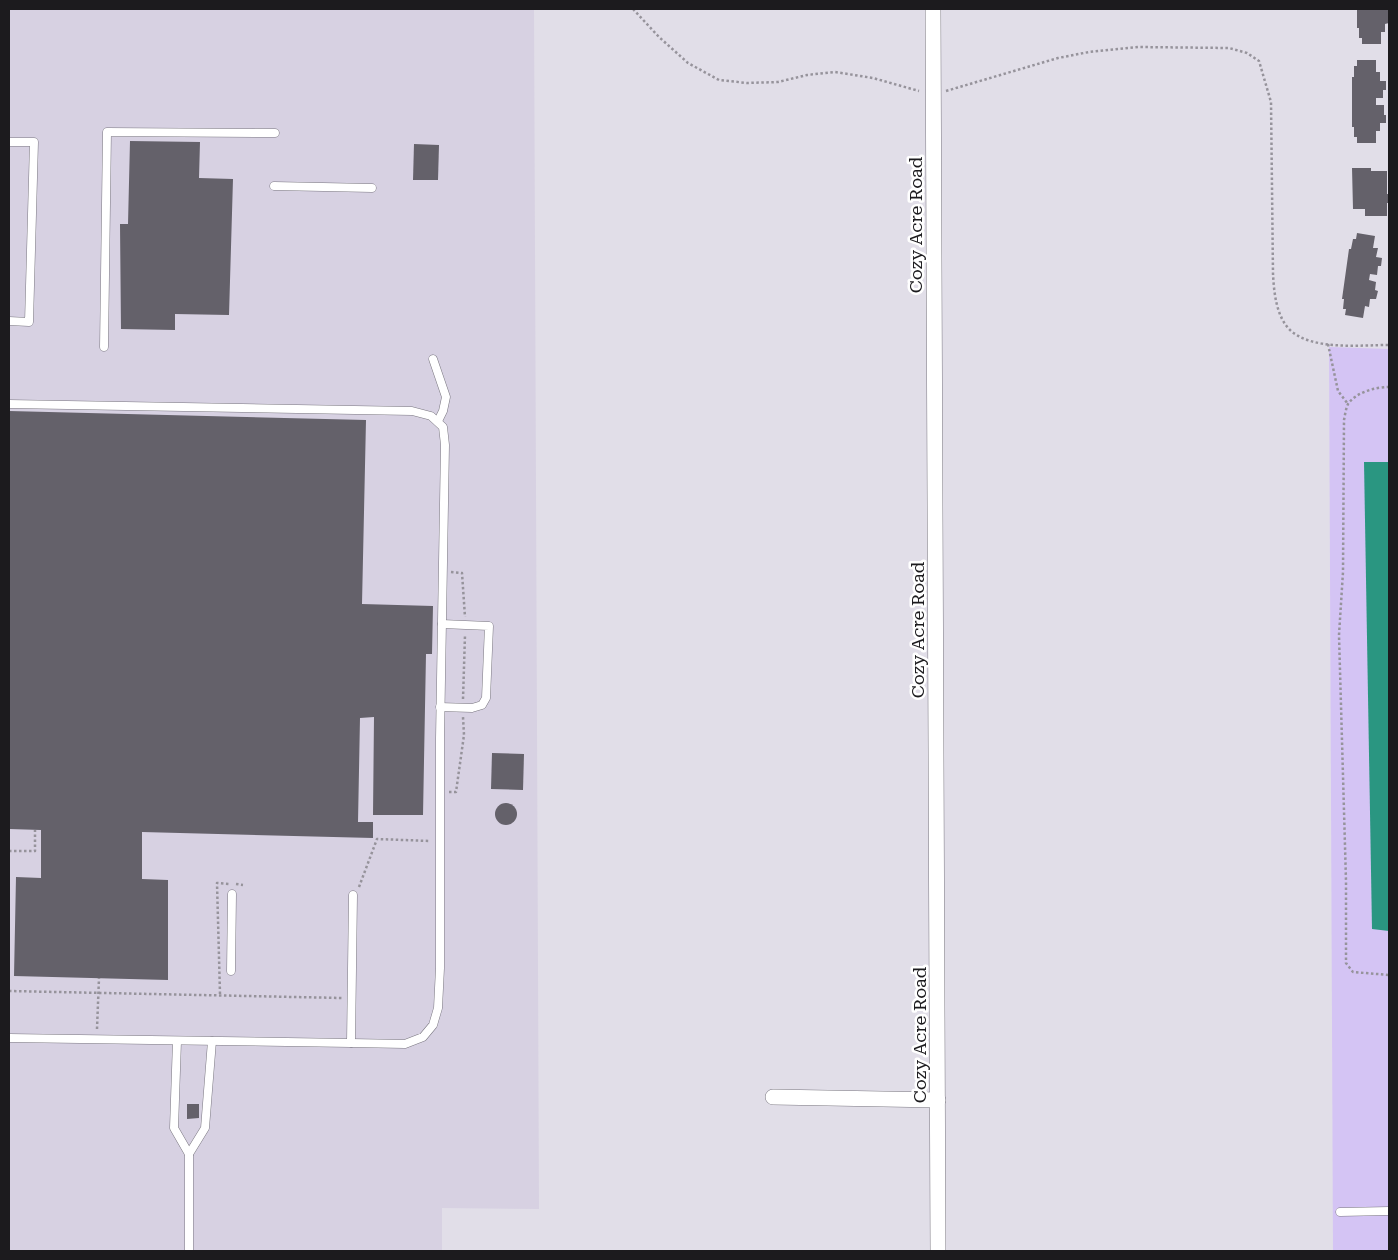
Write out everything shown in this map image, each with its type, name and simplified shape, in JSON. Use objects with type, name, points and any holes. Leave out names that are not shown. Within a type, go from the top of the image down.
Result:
[{"type":"street","name":"Cozy Acre Road","points":[[933,9],[938,1251]]},
{"type":"street","points":[[773,1097],[938,1100]]},
{"type":"lane","points":[[104,347],[107,132],[275,133]]},
{"type":"lane","points":[[9,142],[34,142],[28,322],[9,321]]},
{"type":"lane","points":[[274,186],[372,188]]},
{"type":"lane","points":[[433,360],[446,397],[443,411],[438,421]]},
{"type":"lane","points":[[9,404],[403,411],[431,416],[438,421],[443,427],[445,445],[440,707],[440,968],[438,1008],[433,1025],[424,1037],[405,1044],[9,1038]]},
{"type":"lane","points":[[440,707],[472,708],[482,705],[486,698],[489,626],[442,624]]},
{"type":"lane","points":[[231,971],[232,894]]},
{"type":"lane","points":[[351,1043],[353,895]]},
{"type":"lane","points":[[177,1041],[174,1128],[189,1154],[189,1251]]},
{"type":"lane","points":[[189,1154],[205,1128],[212,1041]]},
{"type":"lane","points":[[1340,1212],[1389,1211]]},
{"type":"path","points":[[633,9],[659,37],[688,63],[719,80],[747,83],[778,82],[807,75],[834,72],[873,78],[933,95],[1058,58],[1089,52],[1138,47],[1229,48],[1246,53],[1259,61],[1271,102],[1272,238],[1275,294],[1280,315],[1289,328],[1304,339],[1328,344],[1389,345]]},
{"type":"path","points":[[1328,344],[1338,391],[1348,404]]},
{"type":"path","points":[[1389,387],[1381,387],[1358,395],[1348,404],[1344,420],[1343,572],[1339,635],[1346,881],[1346,963],[1353,972],[1389,975]]},
{"type":"path","points":[[440,792],[456,792],[464,735],[465,625],[462,573],[444,572]]},
{"type":"path","points":[[9,850],[35,850],[35,830]]},
{"type":"path","points":[[351,887],[360,887],[378,839],[440,842]]},
{"type":"path","points":[[97,1039],[99,978]]},
{"type":"path","points":[[9,991],[352,998]]},
{"type":"shaded area","points":[[9,9],[534,9],[539,1209],[442,1208],[442,1251],[9,1251]]},
{"type":"shaded area","points":[[1329,347],[1389,349],[1389,1251],[1333,1251]]},
{"type":"shaded area","points":[[1364,462],[1389,462],[1389,931],[1372,929]]},
{"type":"building","points":[[1357,9],[1388,9],[1389,23],[1385,24],[1385,32],[1381,32],[1381,44],[1362,44],[1362,38],[1359,38],[1359,28],[1357,28]]},
{"type":"building","points":[[1357,60],[1376,60],[1376,72],[1380,72],[1380,81],[1386,81],[1386,90],[1383,90],[1383,98],[1376,98],[1376,105],[1384,105],[1386,123],[1380,123],[1380,131],[1376,131],[1376,143],[1357,143],[1357,137],[1354,137],[1354,127],[1352,127],[1352,77],[1354,77],[1354,66],[1357,66]]},
{"type":"building","points":[[130,141],[200,142],[199,178],[233,179],[229,315],[175,314],[175,330],[121,329],[120,224],[128,224]]},
{"type":"building","points":[[414,144],[439,145],[438,180],[413,180]]},
{"type":"building","points":[[1352,168],[1371,168],[1371,171],[1387,171],[1389,203],[1387,203],[1387,216],[1365,216],[1365,209],[1353,209]]},
{"type":"building","points":[[1357,233],[1375,236],[1373,248],[1378,248],[1376,257],[1382,258],[1381,266],[1378,266],[1377,275],[1370,274],[1369,280],[1376,282],[1375,290],[1378,291],[1376,299],[1370,299],[1369,307],[1365,306],[1363,318],[1345,315],[1346,309],[1343,309],[1344,299],[1342,299],[1349,249],[1351,249],[1353,239],[1356,239]]},
{"type":"building","points":[[9,411],[366,420],[362,604],[433,606],[432,654],[426,654],[423,815],[373,815],[374,717],[360,718],[358,822],[373,822],[373,838],[142,832],[142,879],[168,880],[168,980],[14,976],[16,877],[41,878],[41,830],[9,829]]},
{"type":"building","points":[[492,753],[524,754],[523,790],[491,789]]},
{"type":"building","points":[[506,803],[514,806],[517,814],[514,822],[506,825],[498,822],[495,814],[498,806]]},
{"type":"building","points":[[187,1104],[199,1104],[199,1118],[187,1119]]}]
